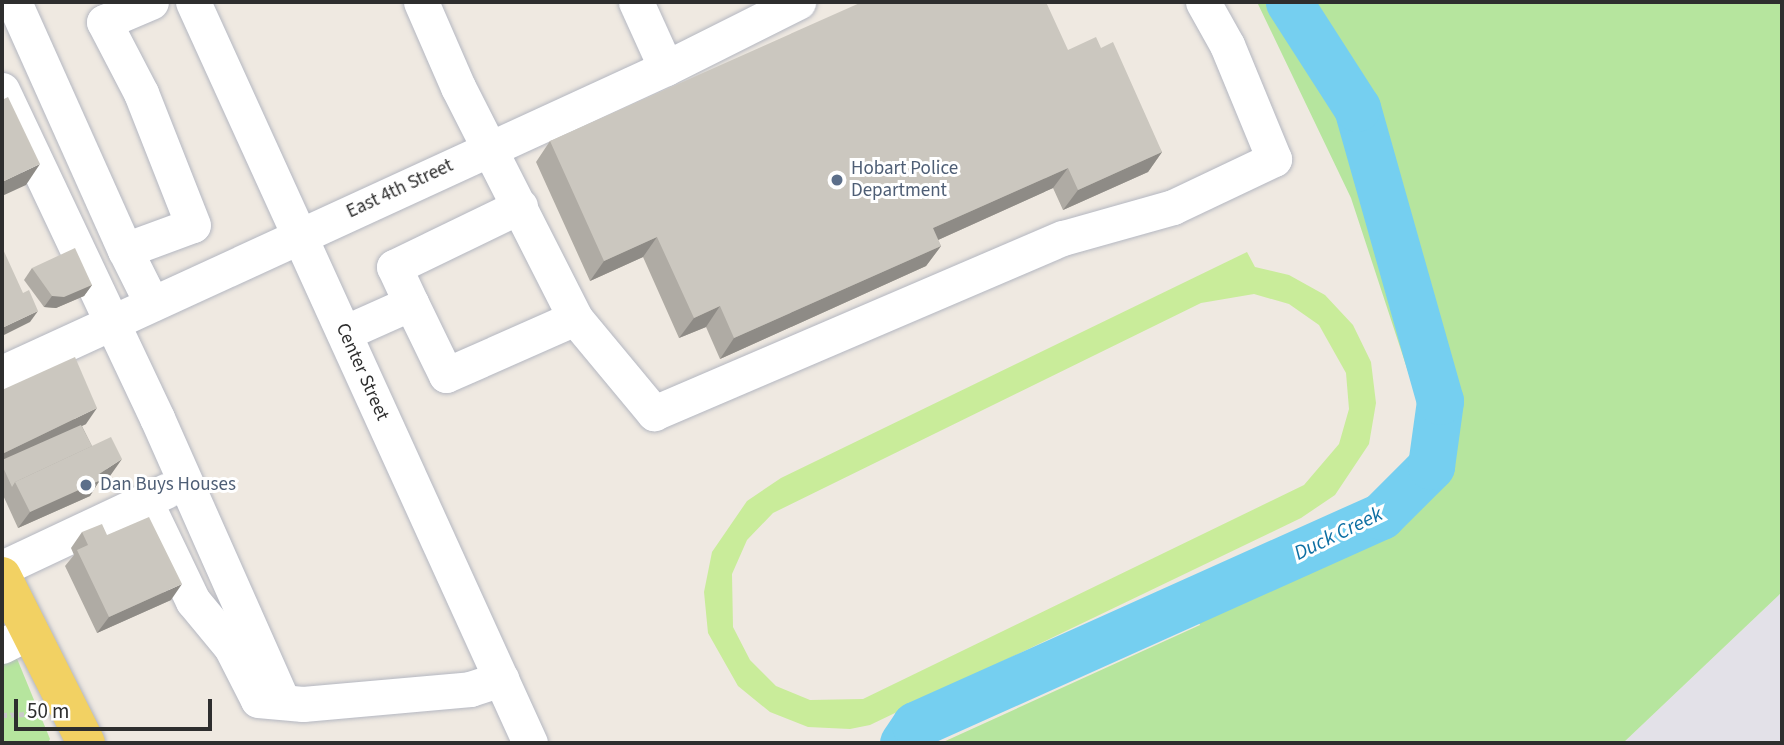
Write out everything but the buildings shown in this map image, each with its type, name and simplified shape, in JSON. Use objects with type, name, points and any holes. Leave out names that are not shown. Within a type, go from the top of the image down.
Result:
[{"type":"main road","points":[[2,576],[16,639],[86,743]]},
{"type":"street","points":[[14,2],[125,250],[152,304]]},
{"type":"street","points":[[151,2],[104,22],[141,93],[214,276]]},
{"type":"street","name":"Center Street","points":[[193,2],[530,743]]},
{"type":"street","points":[[421,2],[488,147],[575,318],[654,412],[1063,238],[1173,207],[1274,159],[1227,45],[1203,2]]},
{"type":"street","points":[[636,2],[666,68]]},
{"type":"street","name":"East 4th Street","points":[[2,373],[488,147],[666,68],[798,2]]},
{"type":"street","points":[[2,90],[183,475],[232,627],[231,647],[258,701],[303,704],[470,689],[501,678]]},
{"type":"street","points":[[520,206],[394,267],[446,375],[575,318]]},
{"type":"street","points":[[125,250],[193,225]]},
{"type":"street","points":[[344,333],[411,303]]},
{"type":"street","points":[[2,568],[145,501],[183,475]]},
{"type":"street","points":[[2,553],[183,475]]},
{"type":"street","points":[[145,501],[193,601],[232,627]]},
{"type":"shaded area","points":[[1782,592],[1782,743],[1623,743]]},
{"type":"green space","points":[[1257,2],[1782,2],[1782,592],[1623,743],[941,743],[1200,625],[1186,589],[1381,502],[1409,463],[1422,414],[1351,198]]},
{"type":"green space","points":[[1247,252],[1255,267],[1289,275],[1325,295],[1353,325],[1371,362],[1376,403],[1369,444],[1335,495],[1301,518],[870,725],[850,729],[808,727],[770,712],[738,686],[708,633],[704,592],[712,552],[747,501],[781,478]],"holes":[[[1254,294],[1289,304],[1319,325],[1346,373],[1349,409],[1339,444],[1304,485],[863,699],[810,700],[776,686],[750,660],[733,627],[732,574],[747,540],[773,513],[1201,303]]]},
{"type":"green space","points":[[2,622],[50,739],[48,743],[2,743]]},
{"type":"waterway","name":"Duck Creek","points":[[903,743],[915,725],[1381,516],[1431,466],[1440,401],[1357,108],[1289,2]]},
{"type":"place","name":"Hobart Police Department","points":[[837,180]]},
{"type":"place","name":"Dan Buys Houses","points":[[86,485]]}]
